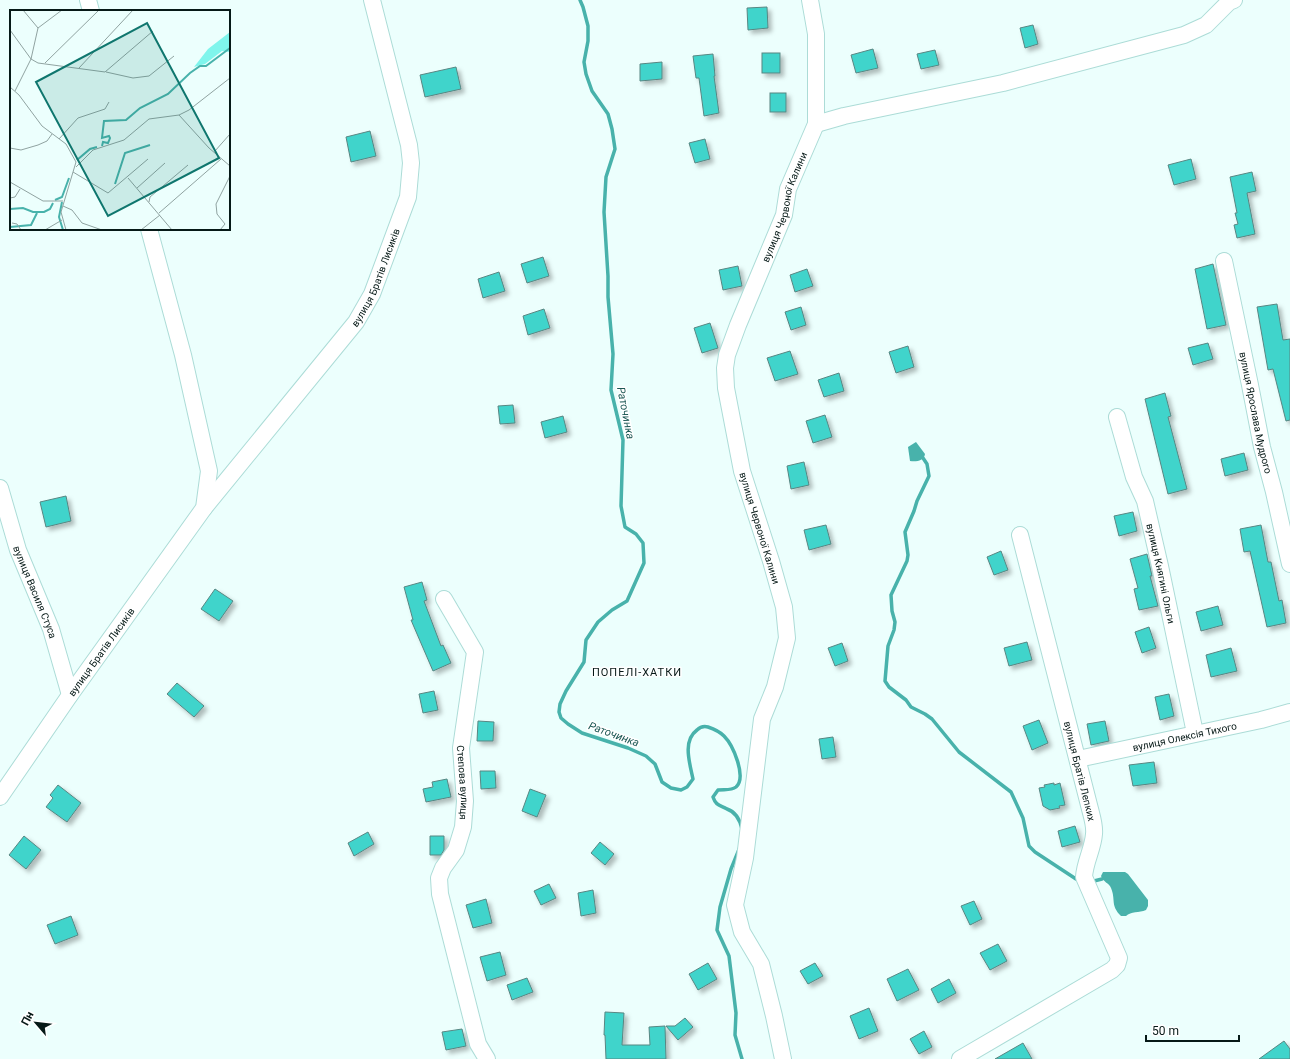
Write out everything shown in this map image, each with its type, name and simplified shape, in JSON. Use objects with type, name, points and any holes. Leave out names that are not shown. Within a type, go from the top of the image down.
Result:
[{"type":"street","points":[[88,0],[91,10]]},
{"type":"street","name":"вулиця Братів Лисиків","points":[[0,797],[70,695],[204,508],[356,322],[372,294],[408,197],[411,163],[409,145],[372,0]]},
{"type":"street","name":"вулиця Червоної Калини","points":[[783,1059],[761,964],[742,932],[735,905],[745,858],[762,719],[775,687],[787,638],[784,607],[742,471],[726,388],[725,368],[727,355],[738,325],[784,216],[788,189],[816,124],[816,34],[810,0]]},
{"type":"street","points":[[816,124],[844,116],[1003,83],[1184,35],[1206,25],[1230,1]]},
{"type":"street","name":"вулиця Братів Лисиків","points":[[149,230],[183,355],[209,472],[204,508]]},
{"type":"street","name":"вулиця Ярослава Мудрого","points":[[1224,261],[1262,448],[1274,492],[1290,564]]},
{"type":"street","name":"вулиця Княгині Ольги","points":[[1117,417],[1134,477],[1145,502],[1195,733]]},
{"type":"street","name":"вулиця Василя Стуса","points":[[0,488],[18,550],[51,629],[70,695]]},
{"type":"street","name":"вулиця Братів Лепких","points":[[960,1059],[1112,970],[1117,965],[1119,958],[1084,876],[1084,866],[1093,841],[1094,832],[1090,809],[1020,535]]},
{"type":"street","name":"Степова вулиця","points":[[444,599],[475,652],[461,748],[465,801],[463,827],[456,850],[439,878],[440,894],[478,1044],[487,1059]]},
{"type":"street","name":"вулиця Олексія Тихого","points":[[1078,759],[1262,720],[1290,712]]},
{"type":"water","points":[[916,442],[925,454],[923,458],[919,460],[910,461],[908,447]]},
{"type":"water","points":[[1103,872],[1125,872],[1128,874],[1148,900],[1146,910],[1121,916],[1114,905],[1111,888],[1101,876]]},
{"type":"building","points":[[767,7],[768,28],[748,30],[747,8]]},
{"type":"building","points":[[1033,25],[1038,44],[1025,48],[1020,28]]},
{"type":"building","points":[[873,49],[878,68],[856,73],[851,55]]},
{"type":"building","points":[[935,50],[939,65],[921,69],[917,54]]},
{"type":"building","points":[[762,53],[780,53],[780,73],[762,73]]},
{"type":"building","points":[[713,54],[714,76],[719,113],[704,116],[699,78],[696,78],[693,56]]},
{"type":"building","points":[[662,62],[662,79],[640,81],[640,64]]},
{"type":"building","points":[[456,67],[461,89],[425,97],[420,75]]},
{"type":"building","points":[[770,93],[786,93],[786,112],[770,112]]},
{"type":"building","points":[[370,131],[376,156],[351,162],[346,137]]},
{"type":"building","points":[[705,139],[710,159],[695,163],[689,143]]},
{"type":"building","points":[[1191,159],[1196,179],[1174,185],[1168,165]]},
{"type":"building","points":[[1252,172],[1256,191],[1247,193],[1255,234],[1237,238],[1234,225],[1238,224],[1235,213],[1237,213],[1230,177]]},
{"type":"building","points":[[543,257],[549,276],[527,283],[521,264]]},
{"type":"building","points":[[1213,264],[1226,325],[1207,329],[1195,269]]},
{"type":"building","points":[[738,266],[742,286],[723,290],[719,270]]},
{"type":"building","points":[[807,269],[813,286],[795,292],[790,275]]},
{"type":"building","points":[[499,272],[505,291],[483,298],[478,279]]},
{"type":"building","points":[[1277,304],[1283,340],[1290,339],[1290,420],[1286,421],[1273,369],[1268,370],[1257,307]]},
{"type":"building","points":[[801,307],[806,325],[791,330],[785,312]]},
{"type":"building","points":[[544,309],[550,328],[528,335],[523,316]]},
{"type":"building","points":[[710,323],[718,348],[702,353],[694,328]]},
{"type":"building","points":[[1208,343],[1213,359],[1193,365],[1188,348]]},
{"type":"building","points":[[908,346],[914,367],[896,373],[889,352]]},
{"type":"building","points":[[790,351],[798,374],[775,381],[767,358]]},
{"type":"building","points":[[839,373],[844,391],[824,397],[818,380]]},
{"type":"building","points":[[1165,393],[1171,416],[1168,417],[1187,489],[1168,494],[1145,399]]},
{"type":"building","points":[[513,405],[515,423],[500,424],[498,406]]},
{"type":"building","points":[[825,415],[832,437],[813,443],[806,421]]},
{"type":"building","points":[[563,416],[567,432],[545,438],[541,422]]},
{"type":"building","points":[[1244,453],[1248,470],[1225,476],[1221,459]]},
{"type":"building","points":[[804,462],[809,485],[791,489],[787,466]]},
{"type":"building","points":[[66,496],[71,521],[46,527],[40,502]]},
{"type":"building","points":[[1133,512],[1137,531],[1119,536],[1114,516]]},
{"type":"building","points":[[826,525],[831,544],[809,550],[804,530]]},
{"type":"building","points":[[1261,525],[1268,562],[1271,562],[1279,601],[1282,600],[1286,623],[1267,627],[1250,551],[1244,552],[1240,529]]},
{"type":"building","points":[[1001,551],[1008,570],[994,575],[987,557]]},
{"type":"building","points":[[1147,554],[1152,576],[1150,576],[1158,606],[1139,610],[1134,589],[1138,588],[1130,559]]},
{"type":"building","points":[[422,582],[427,600],[424,601],[441,646],[443,645],[451,663],[433,671],[411,620],[413,620],[404,587]]},
{"type":"building","points":[[215,589],[233,601],[219,621],[201,609]]},
{"type":"building","points":[[1218,606],[1223,625],[1201,631],[1196,612]]},
{"type":"building","points":[[1149,627],[1156,648],[1142,653],[1135,632]]},
{"type":"building","points":[[1027,642],[1032,660],[1009,666],[1004,648]]},
{"type":"building","points":[[842,643],[848,661],[835,666],[828,648]]},
{"type":"building","points":[[1231,648],[1237,671],[1211,677],[1206,655]]},
{"type":"building","points":[[177,683],[204,706],[194,717],[167,694]]},
{"type":"building","points":[[434,691],[438,710],[423,713],[419,694]]},
{"type":"building","points":[[1169,694],[1174,716],[1160,720],[1155,697]]},
{"type":"building","points":[[1039,720],[1048,743],[1032,750],[1023,726]]},
{"type":"building","points":[[478,721],[494,722],[493,741],[477,741]]},
{"type":"building","points":[[1105,721],[1109,741],[1091,745],[1087,724]]},
{"type":"building","points":[[833,737],[836,757],[822,759],[819,739]]},
{"type":"building","points":[[1154,762],[1157,783],[1133,786],[1129,765]]},
{"type":"building","points":[[480,771],[495,771],[496,788],[481,789]]},
{"type":"building","points":[[447,779],[451,797],[426,802],[423,789],[433,787],[432,782]]},
{"type":"building","points":[[1054,783],[1054,785],[1060,783],[1065,805],[1059,806],[1060,808],[1050,810],[1043,806],[1039,788],[1045,787],[1044,785]]},
{"type":"building","points":[[58,785],[81,803],[67,822],[46,807],[53,798],[50,795]]},
{"type":"building","points":[[530,789],[546,795],[537,817],[522,811]]},
{"type":"building","points":[[1075,826],[1080,842],[1062,847],[1058,831]]},
{"type":"building","points":[[368,832],[374,844],[354,856],[348,843]]},
{"type":"building","points":[[24,836],[41,850],[26,869],[9,855]]},
{"type":"building","points":[[430,836],[444,836],[444,850],[441,855],[430,855]]},
{"type":"building","points":[[600,842],[614,854],[605,865],[591,853]]},
{"type":"building","points":[[549,884],[556,898],[541,905],[534,891]]},
{"type":"building","points":[[593,890],[596,913],[581,916],[578,893]]},
{"type":"building","points":[[486,899],[492,923],[473,928],[466,905]]},
{"type":"building","points":[[974,901],[982,919],[970,925],[961,906]]},
{"type":"building","points":[[71,916],[78,935],[55,944],[47,925]]},
{"type":"building","points":[[998,944],[1007,961],[990,970],[980,953]]},
{"type":"building","points":[[500,952],[506,975],[487,981],[480,957]]},
{"type":"building","points":[[708,963],[717,979],[698,990],[689,974]]},
{"type":"building","points":[[815,963],[823,976],[808,984],[800,971]]},
{"type":"building","points":[[908,969],[919,990],[897,1001],[887,979]]},
{"type":"building","points":[[527,978],[533,992],[512,1000],[507,985]]},
{"type":"building","points":[[949,979],[956,993],[938,1003],[931,989]]},
{"type":"building","points":[[869,1008],[878,1031],[859,1039],[850,1016]]},
{"type":"building","points":[[605,1012],[624,1013],[622,1045],[650,1045],[649,1027],[665,1026],[666,1059],[606,1059],[604,1035]]},
{"type":"building","points":[[685,1018],[693,1027],[678,1040],[666,1026],[675,1026]]},
{"type":"building","points":[[462,1029],[466,1046],[446,1050],[442,1032]]},
{"type":"building","points":[[924,1031],[932,1047],[919,1054],[910,1039]]},
{"type":"building","points":[[1284,1041],[1290,1049],[1290,1059],[1259,1059]]},
{"type":"building","points":[[1023,1043],[1032,1059],[995,1059]]},
{"type":"waterway","name":"Раточинка","points":[[580,0],[588,26],[588,41],[584,62],[586,74],[592,91],[608,114],[615,149],[606,177],[604,212],[608,297],[613,354],[611,390],[623,440],[621,506],[625,527],[636,534],[643,543],[644,563],[627,601],[612,610],[598,622],[586,640],[584,662],[566,691],[560,704],[559,712],[561,718],[582,733],[628,748],[646,756],[655,764],[662,782],[671,788],[681,790],[687,787],[693,779],[688,753],[688,746],[692,735],[701,727],[708,727],[719,732],[728,740],[735,753],[738,761],[740,776],[736,787],[718,790],[713,797],[717,804],[735,814],[742,829]]},
{"type":"waterway","points":[[923,458],[927,464],[929,476],[905,532],[908,555],[907,561],[891,595],[892,611],[895,622],[894,630],[888,646],[885,681],[889,687],[906,700],[911,707],[932,719],[959,752],[1011,792],[1023,818],[1029,846],[1035,852],[1076,879]]},
{"type":"waterway","name":"Раточинка","points":[[740,847],[731,869],[720,907],[717,930],[729,956],[736,1013],[735,1035],[742,1059]]},
{"type":"waterway","points":[[1094,881],[1102,879]]},
{"type":"district","name":"ПОПЕЛІ-ХАТКИ","points":[[637,672]]}]
